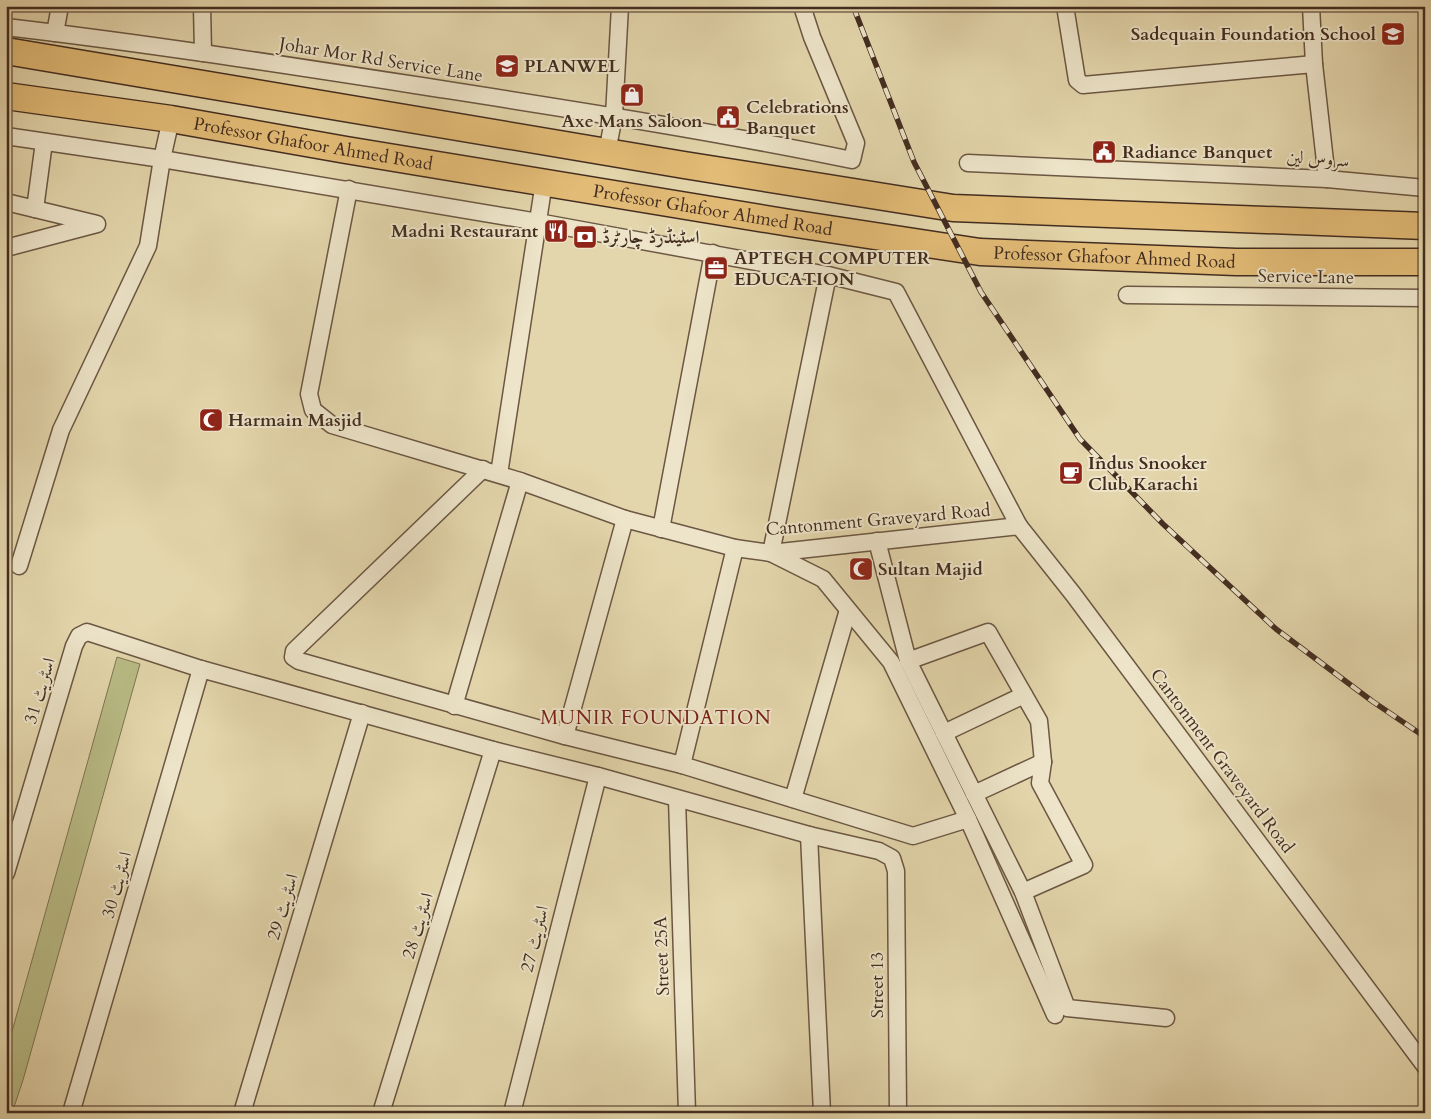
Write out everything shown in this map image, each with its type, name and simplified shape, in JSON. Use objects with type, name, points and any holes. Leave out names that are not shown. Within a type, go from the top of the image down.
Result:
[{"type":"main road","points":[[6,51],[43,40],[355,110],[953,208],[1425,226]]},
{"type":"main road","name":"Professor Ghafoor Ahmed Road","points":[[6,96],[171,119],[346,150],[790,223],[980,252],[1236,262],[1425,262]]},
{"type":"main road","points":[[346,150],[355,110]]},
{"type":"street","points":[[43,40],[60,6]]},
{"type":"street","points":[[202,6],[203,53]]},
{"type":"street","points":[[607,152],[614,116],[620,6]]},
{"type":"street","name":"Johar Mor Rd Service Lane","points":[[6,27],[43,40],[203,53],[614,116],[764,142],[852,160],[856,144],[812,37],[802,6]]},
{"type":"street","points":[[1066,6],[1077,80],[1083,85],[1314,64]]},
{"type":"street","points":[[1311,6],[1314,64],[1327,179]]},
{"type":"street","points":[[19,566],[61,430],[148,246],[162,159],[171,119]]},
{"type":"street","points":[[6,136],[349,189],[538,222],[828,275],[896,292],[1019,526]]},
{"type":"street","points":[[35,209],[44,142]]},
{"type":"street","name":"سروس لین","points":[[968,163],[1327,179],[1425,188]]},
{"type":"street","points":[[499,474],[544,182]]},
{"type":"street","name":"Cantonment Graveyard Road","points":[[349,189],[309,394],[313,410],[332,425],[499,474],[625,519],[735,548],[771,552],[1019,526],[1073,594],[1425,1066]]},
{"type":"street","points":[[6,202],[97,224],[6,248]]},
{"type":"street","points":[[661,529],[713,253]]},
{"type":"street","points":[[828,275],[771,552],[823,579],[891,662],[968,819],[1055,1015]]},
{"type":"street","name":"Service Lane","points":[[1127,295],[1425,298]]},
{"type":"street","points":[[483,469],[294,651],[293,657],[299,661],[454,706],[682,765],[913,836],[968,819]]},
{"type":"street","points":[[454,706],[520,481]]},
{"type":"street","points":[[565,736],[625,519]]},
{"type":"street","points":[[877,542],[908,661],[1023,892],[1067,1008],[1166,1018]]},
{"type":"street","points":[[682,765],[735,548]]},
{"type":"street","points":[[793,799],[848,610]]},
{"type":"street","name":"اسٹریٹ 31","points":[[6,873],[74,646],[79,636],[87,632],[201,669]]},
{"type":"street","points":[[908,661],[988,632],[1039,721],[1043,762],[1040,783],[1084,865],[1023,892]]},
{"type":"street","points":[[201,669],[493,750],[598,776],[809,836],[822,1113]]},
{"type":"street","name":"اسٹریٹ 30","points":[[70,1113],[201,669]]},
{"type":"street","points":[[944,733],[1024,695]]},
{"type":"street","name":"اسٹریٹ 29","points":[[242,1113],[362,713]]},
{"type":"street","name":"اسٹریٹ 28","points":[[381,1113],[493,750]]},
{"type":"street","points":[[974,794],[1043,762]]},
{"type":"street","name":"اسٹریٹ 27","points":[[512,1113],[598,776]]},
{"type":"street","name":"Street 25A","points":[[677,799],[687,1113]]},
{"type":"street","name":"Street 13","points":[[809,836],[879,851],[892,858],[896,871],[898,1113]]},
{"type":"green space","points":[[117,657],[140,664],[23,1080],[12,1113],[6,1113],[6,1053]]},
{"type":"railway","points":[[853,6],[914,162],[981,292],[1080,439],[1163,524],[1276,629],[1372,701],[1425,737]]},
{"type":"place","name":"Sadequain Foundation School","points":[[1393,34]]},
{"type":"place","name":"PLANWEL","points":[[507,66]]},
{"type":"place","name":"Axe Mans Saloon","points":[[632,95]]},
{"type":"place","name":"Celebrations Banquet","points":[[728,117]]},
{"type":"place","name":"Radiance Banquet","points":[[1104,152]]},
{"type":"place","name":"Madni Restaurant","points":[[556,231]]},
{"type":"place","name":"اسٹینڈرڈ چارٹرڈ","points":[[585,237]]},
{"type":"place","name":"APTECH COMPUTER EDUCATION","points":[[716,268]]},
{"type":"place","name":"Harmain Masjid","points":[[211,420]]},
{"type":"place","name":"Indus Snooker Club Karachi","points":[[1071,473]]},
{"type":"place","name":"Sultan Majid","points":[[861,569]]},
{"type":"district","name":"MUNIR FOUNDATION","points":[[656,718]]}]
